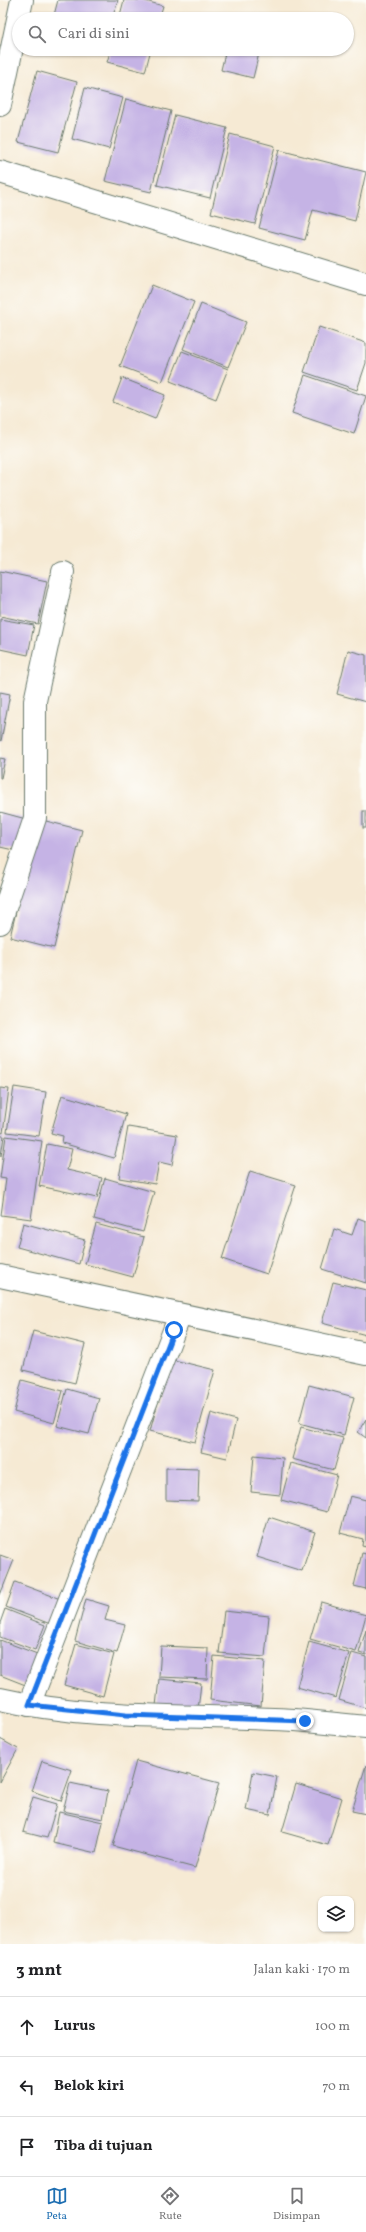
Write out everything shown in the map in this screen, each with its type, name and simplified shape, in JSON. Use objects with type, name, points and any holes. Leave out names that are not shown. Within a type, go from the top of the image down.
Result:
[{"type":"street","points":[[19,12],[22,0]]},
{"type":"street","points":[[0,105],[12,48]]},
{"type":"street","points":[[0,172],[366,284]]},
{"type":"street","points":[[0,923],[35,818],[35,701],[64,572]]},
{"type":"street","points":[[0,1276],[180,1316],[366,1354]]},
{"type":"street","points":[[29,1705],[180,1316]]},
{"type":"street","points":[[0,1698],[29,1705],[126,1715],[305,1721],[366,1728]]},
{"type":"building","points":[[58,0],[118,0],[114,12],[55,12]]},
{"type":"building","points":[[124,0],[142,0],[163,6],[161,12],[121,12]]},
{"type":"building","points":[[109,56],[149,56],[145,72],[107,62]]},
{"type":"building","points":[[224,56],[258,56],[253,78],[221,70]]},
{"type":"building","points":[[37,71],[77,82],[58,152],[18,142]]},
{"type":"building","points":[[85,88],[123,98],[109,149],[72,139]]},
{"type":"building","points":[[126,99],[171,111],[151,192],[105,181]]},
{"type":"building","points":[[175,115],[227,128],[210,198],[157,185]]},
{"type":"building","points":[[230,134],[275,146],[255,224],[211,213]]},
{"type":"building","points":[[279,150],[366,172],[355,221],[313,210],[305,240],[259,228]]},
{"type":"building","points":[[152,285],[194,302],[162,382],[120,366]]},
{"type":"building","points":[[201,304],[246,322],[228,367],[183,349]]},
{"type":"building","points":[[319,327],[366,343],[366,363],[357,390],[304,372]]},
{"type":"building","points":[[182,351],[228,369],[216,399],[170,381]]},
{"type":"building","points":[[305,375],[366,396],[354,434],[292,413]]},
{"type":"building","points":[[122,378],[165,395],[155,419],[113,402]]},
{"type":"building","points":[[0,571],[47,581],[38,624],[0,616]]},
{"type":"building","points":[[0,619],[34,625],[28,655],[0,649]]},
{"type":"building","points":[[348,650],[366,655],[366,702],[337,694]]},
{"type":"building","points":[[0,692],[10,694],[1,741],[0,741]]},
{"type":"building","points":[[0,758],[5,759],[1,778],[0,778]]},
{"type":"building","points":[[363,811],[366,811],[366,828],[363,828]]},
{"type":"building","points":[[0,812],[26,819],[18,851],[0,847]]},
{"type":"building","points":[[38,819],[82,830],[54,948],[10,937]]},
{"type":"building","points":[[14,1087],[46,1092],[39,1136],[7,1132]]},
{"type":"building","points":[[0,1088],[9,1089],[3,1133],[0,1132]]},
{"type":"building","points":[[62,1095],[126,1114],[114,1158],[62,1143],[63,1136],[51,1133]]},
{"type":"building","points":[[128,1127],[177,1135],[172,1165],[159,1162],[155,1184],[119,1178]]},
{"type":"building","points":[[0,1136],[4,1136],[1,1156],[0,1156]]},
{"type":"building","points":[[6,1136],[42,1141],[31,1219],[1,1215],[6,1179],[0,1178]]},
{"type":"building","points":[[47,1144],[72,1149],[67,1170],[102,1178],[97,1198],[39,1186]]},
{"type":"building","points":[[250,1171],[296,1185],[267,1274],[222,1259]]},
{"type":"building","points":[[105,1178],[154,1192],[143,1232],[94,1219]]},
{"type":"building","points":[[358,1218],[366,1221],[366,1283],[322,1269],[334,1229],[352,1235]]},
{"type":"building","points":[[23,1223],[85,1240],[79,1264],[17,1247]]},
{"type":"building","points":[[96,1224],[144,1237],[133,1277],[85,1264]]},
{"type":"building","points":[[333,1282],[366,1290],[366,1335],[322,1323]]},
{"type":"building","points":[[33,1331],[85,1344],[75,1383],[23,1370]]},
{"type":"building","points":[[170,1359],[215,1370],[195,1442],[150,1431]]},
{"type":"building","points":[[22,1380],[63,1391],[54,1423],[14,1412]]},
{"type":"building","points":[[309,1385],[354,1397],[344,1435],[299,1423]]},
{"type":"building","points":[[67,1389],[99,1398],[89,1434],[57,1426]]},
{"type":"building","points":[[211,1413],[236,1420],[227,1458],[201,1452]]},
{"type":"building","points":[[366,1419],[366,1438],[358,1432]]},
{"type":"building","points":[[301,1427],[343,1438],[334,1470],[292,1459]]},
{"type":"building","points":[[254,1455],[283,1458],[280,1495],[251,1492]]},
{"type":"building","points":[[291,1463],[337,1475],[327,1512],[281,1500]]},
{"type":"building","points":[[166,1468],[199,1469],[198,1501],[166,1500]]},
{"type":"building","points":[[350,1496],[366,1500],[366,1547],[362,1546],[363,1539],[340,1533]]},
{"type":"building","points":[[269,1517],[315,1532],[302,1571],[257,1557]]},
{"type":"building","points":[[362,1553],[366,1554],[366,1589],[354,1586]]},
{"type":"building","points":[[0,1555],[14,1560],[0,1595]]},
{"type":"building","points":[[15,1582],[63,1600],[53,1625],[6,1607]]},
{"type":"building","points":[[86,1599],[109,1606],[105,1620],[125,1625],[117,1653],[75,1641]]},
{"type":"building","points":[[321,1602],[366,1615],[356,1652],[310,1639]]},
{"type":"building","points":[[5,1609],[45,1625],[35,1650],[0,1637],[0,1623]]},
{"type":"building","points":[[224,1611],[269,1616],[265,1657],[219,1653]]},
{"type":"building","points":[[366,1630],[366,1655],[359,1653]]},
{"type":"building","points":[[0,1640],[40,1655],[28,1686],[0,1675]]},
{"type":"building","points":[[309,1642],[349,1653],[336,1698],[297,1687]]},
{"type":"building","points":[[76,1644],[114,1654],[103,1696],[64,1685]]},
{"type":"building","points":[[161,1646],[208,1648],[207,1679],[159,1677]]},
{"type":"building","points":[[352,1653],[366,1657],[366,1708],[339,1700]]},
{"type":"building","points":[[214,1656],[265,1661],[261,1706],[210,1700]]},
{"type":"building","points":[[159,1679],[201,1683],[198,1710],[156,1706]]},
{"type":"building","points":[[0,1739],[18,1749],[0,1782]]},
{"type":"building","points":[[42,1761],[72,1770],[61,1801],[32,1791]]},
{"type":"building","points":[[136,1761],[219,1783],[195,1868],[113,1846]]},
{"type":"building","points":[[366,1765],[366,1814],[352,1811]]},
{"type":"building","points":[[253,1772],[277,1777],[270,1815],[246,1810]]},
{"type":"building","points":[[70,1783],[108,1791],[103,1819],[63,1811]]},
{"type":"building","points":[[296,1784],[342,1798],[328,1845],[282,1832]]},
{"type":"building","points":[[33,1797],[57,1804],[47,1838],[23,1832]]},
{"type":"building","points":[[59,1812],[103,1822],[96,1853],[53,1843]]},
{"type":"route","points":[[174,1330],[29,1705],[126,1715],[305,1721]]}]
